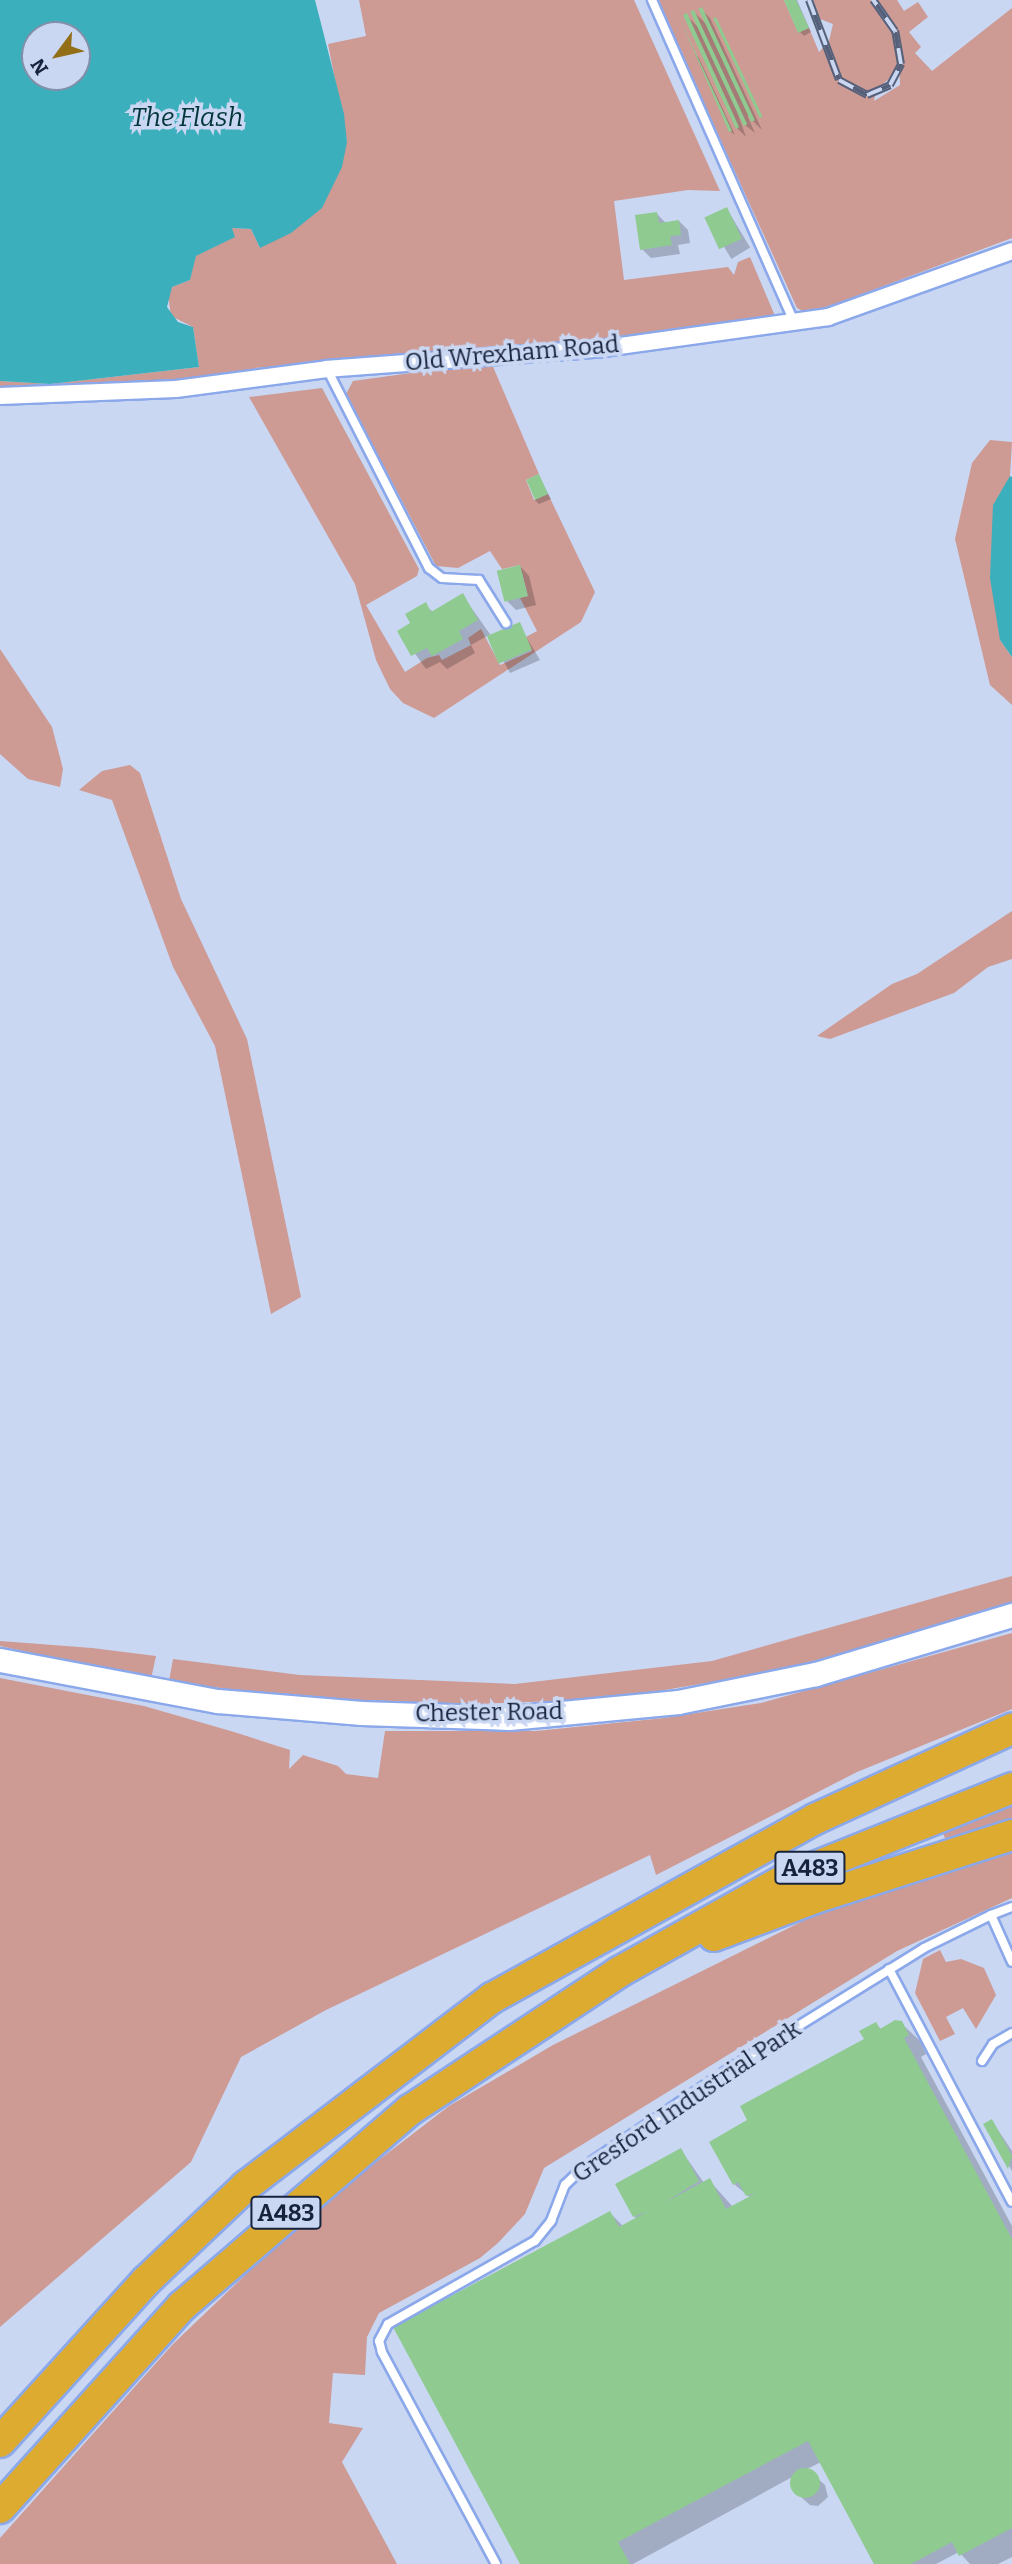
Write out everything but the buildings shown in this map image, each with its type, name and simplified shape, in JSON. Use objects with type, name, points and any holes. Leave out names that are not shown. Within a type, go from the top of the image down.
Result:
[{"type":"highway","name":"A483","points":[[0,2442],[145,2281],[246,2186],[492,1998],[815,1819],[1012,1730]]},
{"type":"highway","name":"A483","points":[[903,1780],[1012,1742]]},
{"type":"highway","name":"A483","points":[[0,2508],[182,2306],[284,2215],[410,2110],[619,1972],[787,1878],[1012,1788]]},
{"type":"highway","name":"A483","points":[[619,1972],[814,1898],[1012,1835]]},
{"type":"main road","name":"Chester Road","points":[[0,1660],[218,1701],[361,1713],[509,1718],[678,1703],[884,1656],[1012,1615]]},
{"type":"street","name":"Old Wrexham Road","points":[[0,396],[176,389],[327,369],[605,348],[828,317],[1012,251]]},
{"type":"lane","points":[[652,0],[793,320]]},
{"type":"lane","points":[[327,369],[429,568],[442,578],[479,580],[506,622]]},
{"type":"lane","name":"Gresford Industrial Park","points":[[496,2564],[382,2351],[382,2332],[398,2318],[535,2241],[551,2221],[565,2185],[585,2166],[889,1969],[991,1915],[1012,1907]]},
{"type":"lane","points":[[991,1915],[1012,1962]]},
{"type":"lane","points":[[889,1969],[1012,2202]]},
{"type":"lane","points":[[982,2061],[993,2044],[1012,2033]]},
{"type":"shaded area","points":[[359,0],[634,0],[720,191],[688,190],[614,201],[624,280],[728,267],[734,275],[738,262],[750,257],[775,316],[601,339],[255,368],[252,373],[176,385],[0,392],[0,381],[50,384],[199,367],[193,327],[171,316],[168,295],[172,287],[190,280],[195,256],[234,237],[231,228],[251,229],[260,248],[347,142],[328,44],[366,36]]},
{"type":"shaded area","points":[[657,0],[784,0],[798,32],[809,28],[819,52],[829,41],[833,24],[820,19],[813,0],[871,0],[896,37],[894,23],[876,0],[897,0],[904,11],[918,2],[928,17],[909,32],[921,47],[915,53],[932,71],[1012,8],[1012,238],[809,314],[797,308]],"holes":[[[899,59],[900,85],[874,101],[876,91],[897,71]]]},
{"type":"shaded area","points":[[491,362],[539,474],[526,480],[534,500],[548,494],[595,592],[581,622],[434,718],[403,703],[390,689],[376,660],[355,584],[249,397],[322,388],[419,569],[417,576],[366,605],[405,672],[427,658],[439,655],[442,660],[471,645],[468,638],[481,629],[500,665],[532,651],[526,637],[537,631],[520,598],[528,596],[520,565],[502,569],[490,551],[458,568],[436,566],[346,394],[353,381]]},
{"type":"shaded area","points":[[990,440],[1012,442],[1000,640],[1012,657],[1012,705],[990,685],[955,539],[972,463]]},
{"type":"shaded area","points":[[0,649],[52,727],[63,769],[60,787],[28,779],[0,754]]},
{"type":"shaded area","points":[[130,765],[140,773],[181,899],[247,1039],[301,1297],[271,1314],[215,1046],[173,967],[112,800],[79,790],[102,771]]},
{"type":"shaded area","points":[[1012,911],[1012,959],[988,967],[954,993],[830,1039],[817,1036],[892,984],[917,974]]},
{"type":"shaded area","points":[[1012,1576],[1012,1604],[787,1669],[618,1698],[439,1706],[309,1700],[169,1681],[173,1659],[300,1675],[515,1684],[712,1661]]},
{"type":"shaded area","points":[[1012,1633],[1012,1709],[857,1772],[656,1875],[650,1855],[326,2010],[241,2057],[191,2162],[0,2327],[0,1678],[144,1706],[234,1732],[290,1750],[289,1769],[303,1755],[338,1766],[346,1774],[378,1778],[385,1731],[536,1731],[664,1718],[761,1703]]},
{"type":"shaded area","points":[[0,1641],[156,1656],[151,1679],[0,1646]]},
{"type":"shaded area","points":[[1012,1796],[1012,1823],[948,1844],[939,1826]]},
{"type":"shaded area","points":[[1012,1847],[1012,1898],[897,1951],[544,2168],[525,2214],[498,2243],[480,2258],[379,2313],[367,2337],[365,2375],[333,2373],[329,2423],[363,2428],[342,2462],[397,2564],[0,2564],[0,2538],[173,2344],[310,2213],[449,2106],[553,2045],[823,1911]]},
{"type":"shaded area","points":[[940,1950],[946,1962],[961,1959],[984,1968],[996,1995],[976,2029],[963,2008],[946,2017],[955,2034],[940,2041],[915,1993],[923,1959]]},
{"type":"water","name":"The Flash","points":[[0,0],[315,0],[344,114],[347,142],[342,167],[322,208],[291,233],[260,248],[251,229],[232,228],[235,237],[196,256],[190,280],[172,287],[167,307],[178,322],[193,327],[199,367],[50,384],[0,381]]},
{"type":"water","points":[[1010,476],[1012,657],[1000,640],[990,578],[993,505]]},
{"type":"railway","points":[[809,0],[839,80],[867,95],[890,85],[901,64],[895,31],[873,0]]}]
